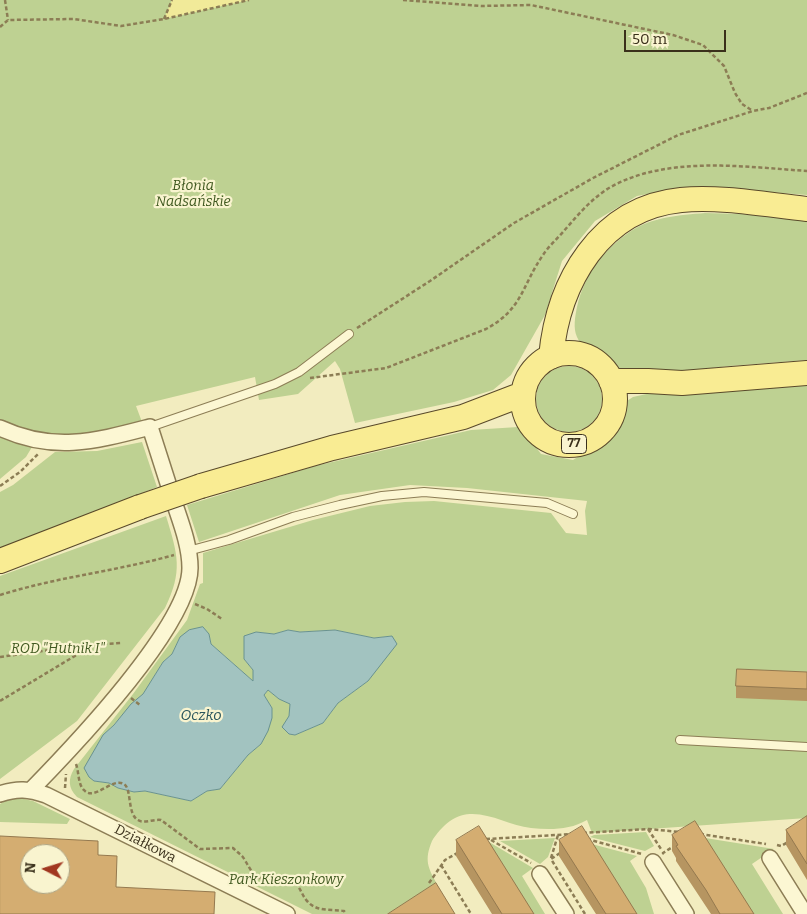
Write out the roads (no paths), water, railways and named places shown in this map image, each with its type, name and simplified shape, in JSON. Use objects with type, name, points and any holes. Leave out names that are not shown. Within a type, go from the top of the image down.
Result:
[{"type":"main road","points":[[551,356],[557,316],[583,260],[600,239],[626,218],[652,207],[679,200],[807,209]]},
{"type":"main road","points":[[571,284],[568,324],[574,354]]},
{"type":"main road","points":[[0,561],[140,507],[201,486],[332,448],[463,417],[525,405],[526,383],[538,365],[551,356],[574,354],[585,356],[598,364],[606,372],[612,393],[633,397],[682,383],[807,373]]},
{"type":"main road","name":"77","points":[[525,405],[537,431],[557,443],[575,444],[586,441],[601,431],[611,416],[612,393]]},
{"type":"street","points":[[0,428],[23,437],[62,443],[87,442],[150,427],[182,527],[190,569],[182,599],[169,625],[123,687],[74,744],[30,790]]},
{"type":"street","name":"Działkowa","points":[[0,794],[18,789],[30,790],[46,795],[287,914]]},
{"type":"street","points":[[661,858],[686,914]]},
{"type":"street","points":[[770,858],[805,914]]},
{"type":"street","points":[[540,874],[566,914]]},
{"type":"lane","points":[[150,427],[275,384],[299,372],[349,334]]},
{"type":"lane","points":[[188,551],[229,540],[293,517],[382,496],[424,492],[547,503],[572,514]]},
{"type":"lane","points":[[680,740],[807,747]]},
{"type":"water","name":"Oczko","points":[[203,627],[209,634],[211,644],[253,681],[253,670],[244,659],[244,636],[256,632],[274,634],[288,630],[300,632],[335,630],[374,638],[392,636],[397,644],[368,681],[338,703],[323,723],[295,735],[289,734],[282,727],[289,716],[290,704],[279,699],[268,690],[264,695],[272,708],[272,718],[268,731],[261,744],[248,755],[220,789],[207,791],[191,801],[145,791],[134,792],[118,788],[109,783],[94,781],[89,777],[84,768],[103,735],[131,704],[143,694],[163,662],[172,654],[180,637],[189,630]]},
{"type":"park label","name":"Błonia Nadsańskie","points":[[193,194]]},
{"type":"park label","name":"ROD \"Hutnik I\"","points":[[58,649]]},
{"type":"park label","name":"Park Kieszonkowy","points":[[286,880]]}]
